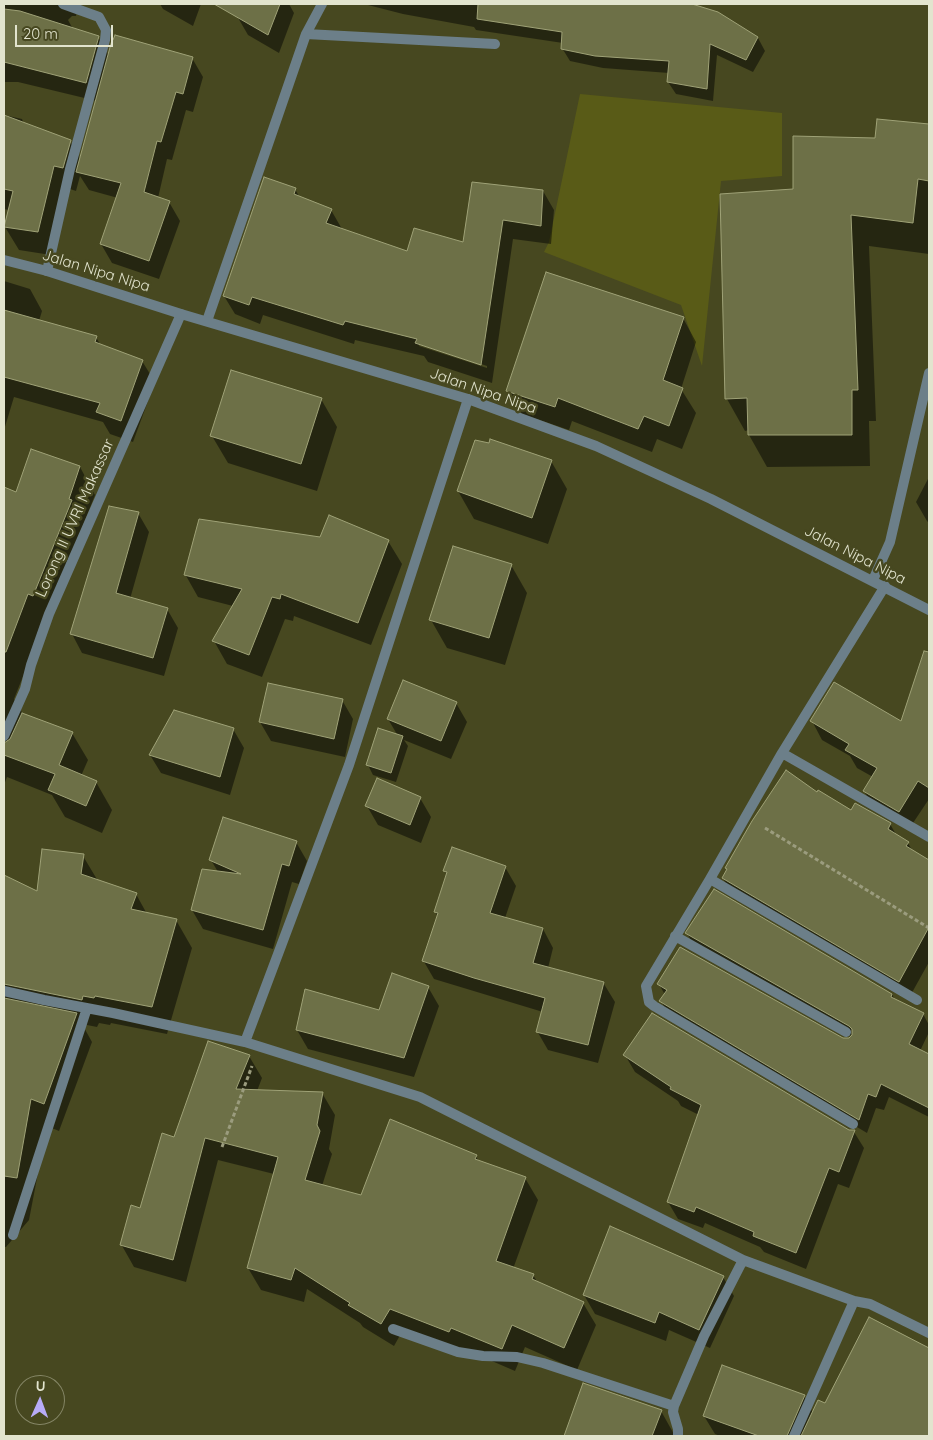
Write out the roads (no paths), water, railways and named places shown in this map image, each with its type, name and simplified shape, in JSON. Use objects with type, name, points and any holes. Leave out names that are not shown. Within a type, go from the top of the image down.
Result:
[{"type":"street","points":[[47,271],[70,169],[105,40],[106,30],[99,18],[62,4]]},
{"type":"street","points":[[208,321],[306,34],[322,4]]},
{"type":"street","points":[[306,34],[495,44]]},
{"type":"street","name":"Jalan Nipa Nipa","points":[[4,260],[47,271],[181,314],[468,399],[596,446],[711,499],[929,610]]},
{"type":"street","name":"Lorong II UVRI Makassar","points":[[4,736],[25,689],[31,665],[49,614],[181,314]]},
{"type":"street","points":[[873,580],[890,542],[929,373]]},
{"type":"street","points":[[245,1042],[349,765],[468,399]]},
{"type":"street","points":[[853,1124],[654,1006],[648,996],[646,986],[782,753],[884,586]]},
{"type":"street","points":[[782,753],[929,837]]},
{"type":"street","points":[[710,879],[917,1000]]},
{"type":"street","points":[[676,936],[846,1032]]},
{"type":"street","points":[[4,991],[245,1042],[420,1097],[743,1260],[854,1301],[870,1304],[929,1333]]},
{"type":"street","points":[[13,1235],[87,1008]]},
{"type":"street","points":[[678,1436],[673,1412],[674,1406],[700,1344],[743,1260]]},
{"type":"street","points":[[794,1436],[854,1301]]},
{"type":"street","points":[[393,1329],[458,1352],[483,1356],[517,1357],[543,1363],[674,1406]]}]
